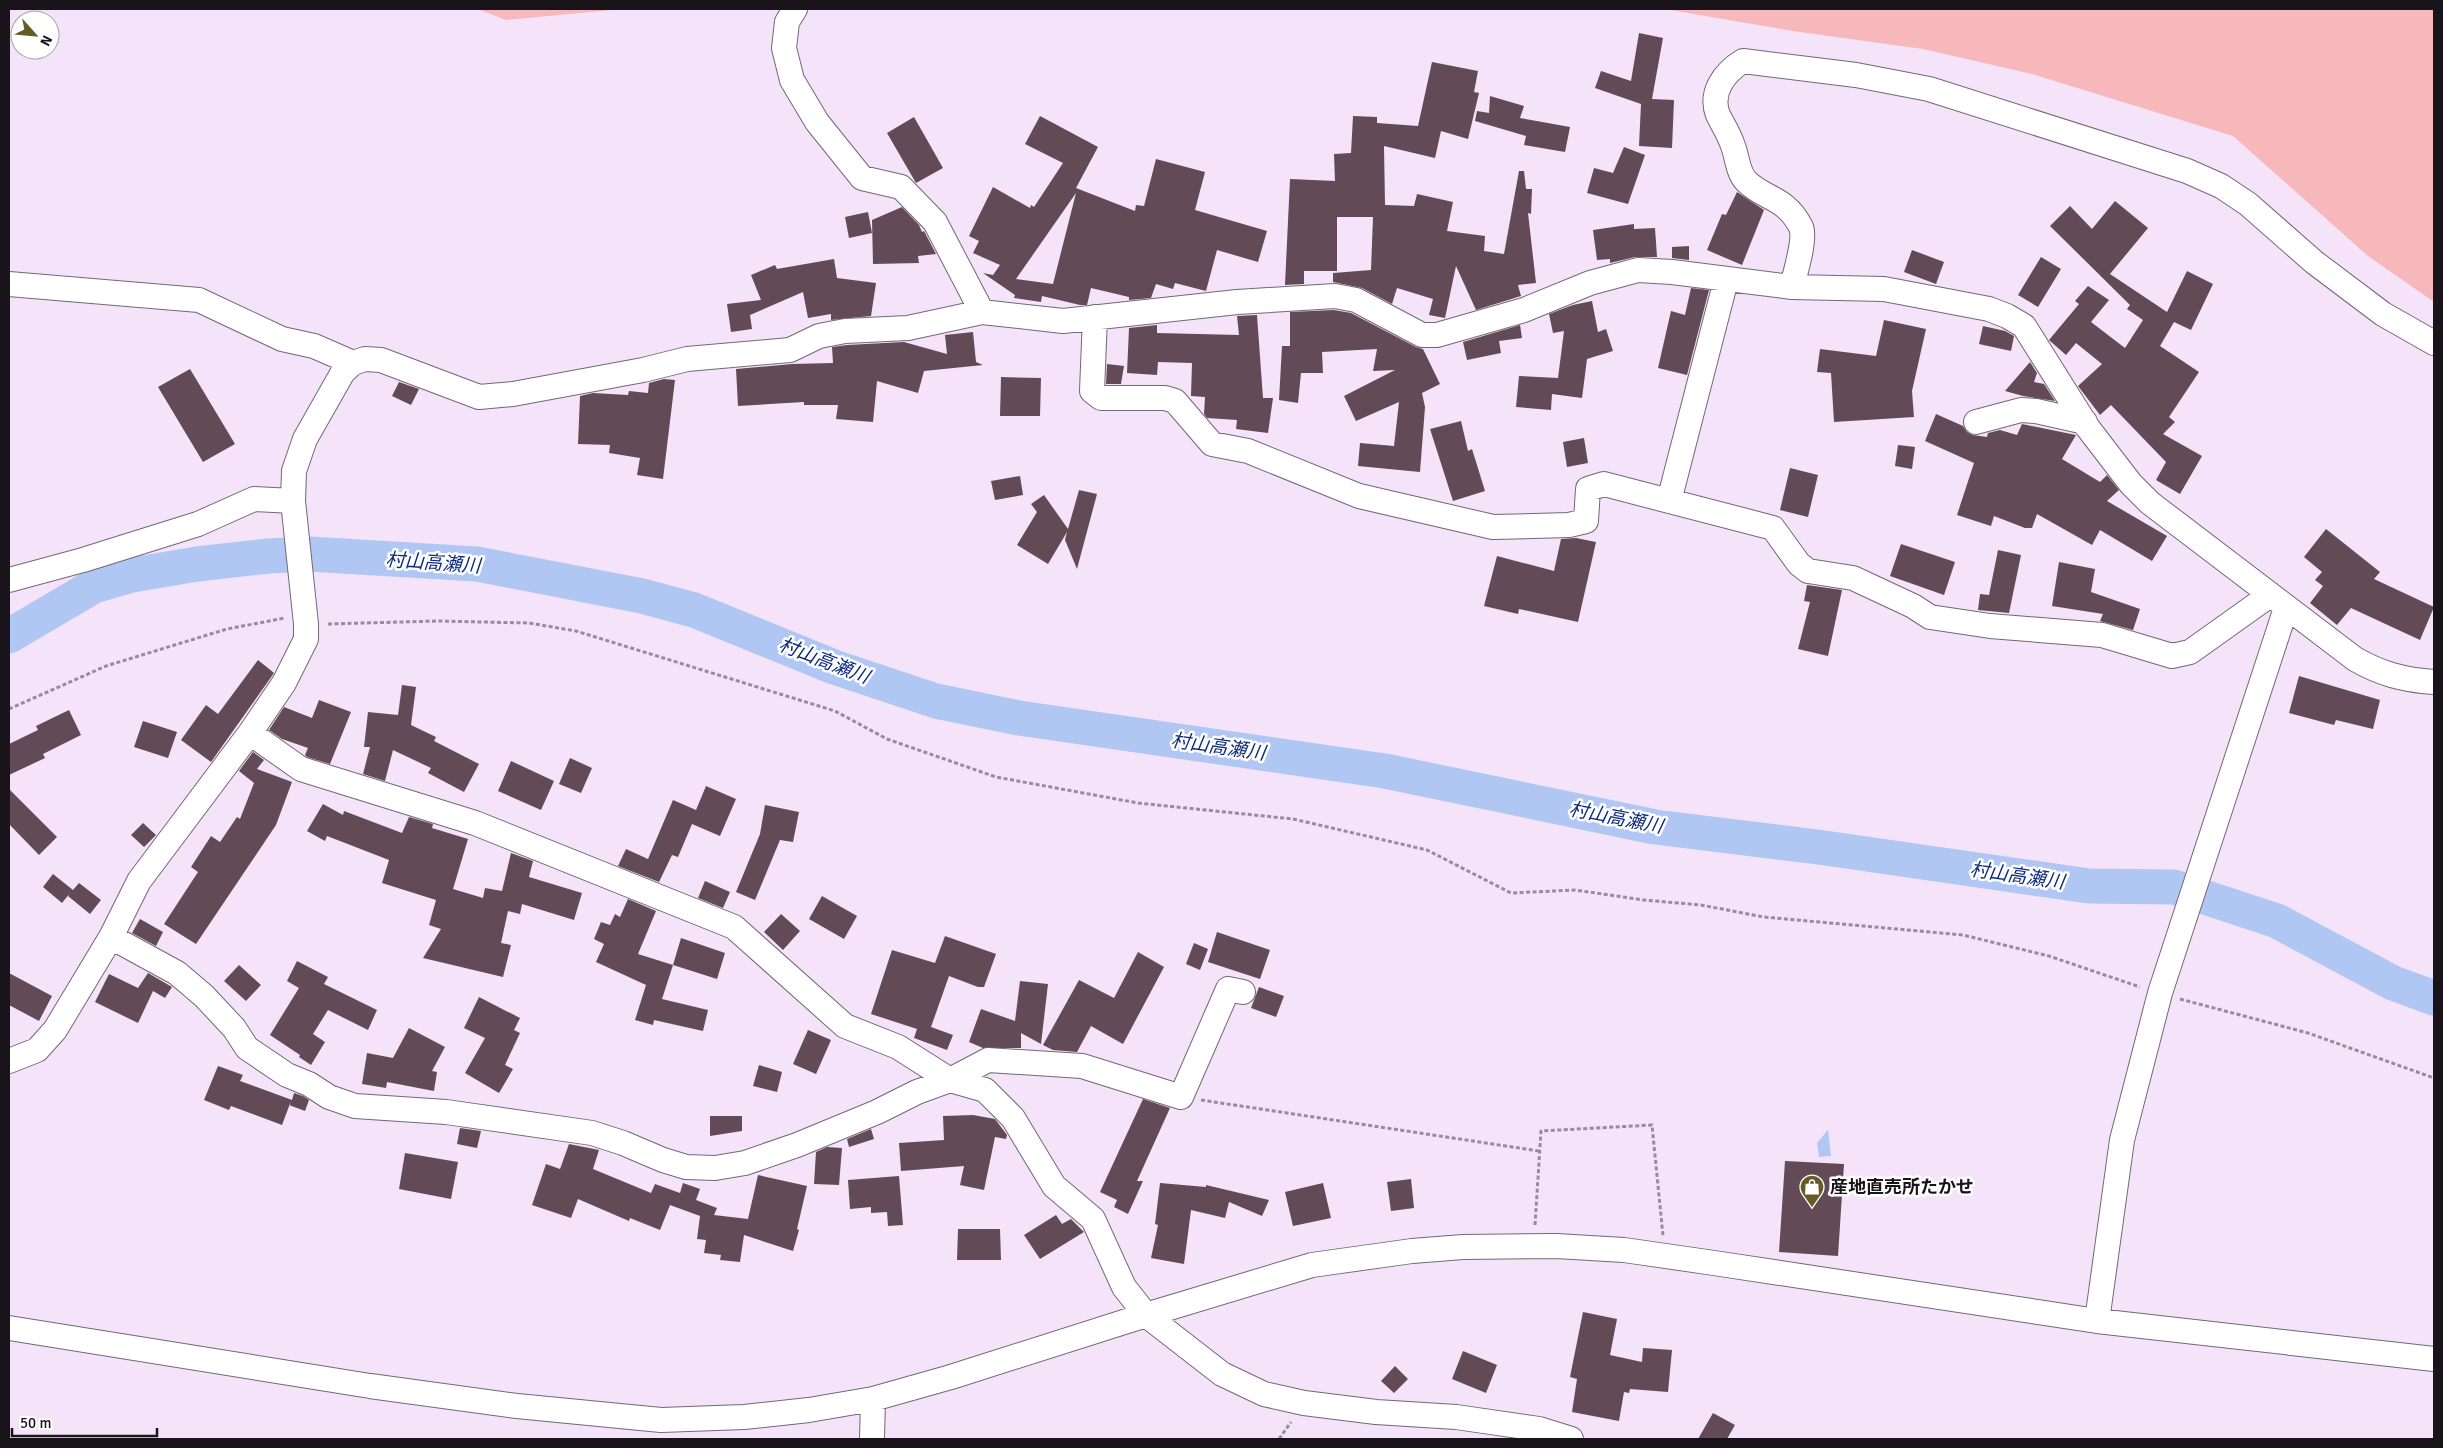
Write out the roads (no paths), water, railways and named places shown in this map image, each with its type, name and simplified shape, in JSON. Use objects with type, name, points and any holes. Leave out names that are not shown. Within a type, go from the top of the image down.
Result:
[{"type":"street","points":[[795,9],[787,22],[784,48],[792,80],[817,122],[862,178],[901,187],[935,222],[982,312]]},
{"type":"street","points":[[1792,287],[1802,241],[1802,229],[1788,209],[1744,179],[1728,132],[1718,113],[1716,95],[1722,79],[1731,68],[1743,61],[1856,75],[1929,89],[2187,171],[2221,186],[2248,204],[2314,262],[2383,314],[2434,343]]},
{"type":"street","points":[[9,1061],[37,1050],[54,1030],[95,960],[111,937],[139,881],[250,733],[284,683],[300,653],[306,639],[294,507],[294,471],[305,439],[342,372],[352,363],[365,359],[381,360],[478,397],[504,395],[643,370],[688,359],[790,350],[819,336],[845,331],[908,328],[982,312],[1063,321],[1237,302],[1335,296],[1356,300],[1422,335],[1437,335],[1516,313],[1590,283],[1638,270],[1672,272],[1792,287],[1884,290],[1989,309],[2007,316],[2024,326],[2085,422],[2131,484],[2150,503],[2197,536],[2278,602],[2355,659],[2378,672],[2410,681],[2434,682]]},
{"type":"street","points":[[1669,501],[1726,280]]},
{"type":"street","points":[[9,284],[199,300],[282,339],[314,346],[352,363]]},
{"type":"street","points":[[1095,317],[1092,392],[1101,398],[1123,400],[1165,398],[1175,401],[1212,444],[1256,454],[1359,496],[1493,527],[1569,525],[1586,521],[1588,489],[1604,484],[1773,528],[1799,564],[1808,570],[1853,578],[1913,606],[1930,617],[1990,626],[2102,635],[2172,656],[2190,652],[2278,602]]},
{"type":"street","points":[[1976,422],[1986,421],[2021,410],[2036,411],[2085,422]]},
{"type":"street","points":[[9,580],[83,560],[198,524],[254,499],[294,507]]},
{"type":"street","points":[[2097,1321],[2122,1140],[2160,993],[2222,805],[2278,602]]},
{"type":"street","points":[[250,733],[301,769],[475,822],[734,927],[845,1026],[898,1047],[950,1080],[985,1090],[1013,1118],[1054,1186],[1093,1219],[1124,1287],[1146,1315],[1222,1374],[1264,1394],[1304,1403],[1376,1412],[1456,1416],[1530,1427],[1571,1439]]},
{"type":"street","points":[[111,937],[177,973],[204,996],[234,1028],[247,1048],[287,1075],[310,1084],[329,1097],[354,1106],[446,1112],[592,1133],[624,1142],[663,1160],[686,1167],[715,1168],[745,1163],[797,1145],[877,1112],[917,1092],[950,1080],[988,1060],[1082,1066],[1182,1097],[1228,989],[1243,992]]},
{"type":"street","points":[[9,1328],[370,1386],[592,1414],[661,1420],[744,1417],[809,1410],[873,1399],[952,1377],[1146,1315],[1312,1265],[1421,1250],[1534,1246],[1624,1250],[2097,1321],[2434,1359]]},
{"type":"street","points":[[872,1439],[873,1399]]},
{"type":"water","points":[[1828,1130],[1831,1156],[1819,1157],[1817,1143]]},
{"type":"waterway","name":"村山高瀬川","points":[[9,636],[94,586],[132,575],[197,564],[269,556],[309,554],[477,564],[642,596],[694,610],[834,667],[936,701],[1019,718],[1385,771],[1655,827],[1818,847],[2089,886],[2174,887],[2277,921],[2393,983],[2434,998]]},
{"type":"place","name":"産地直売所たかせ","points":[[1812,1208]]}]
